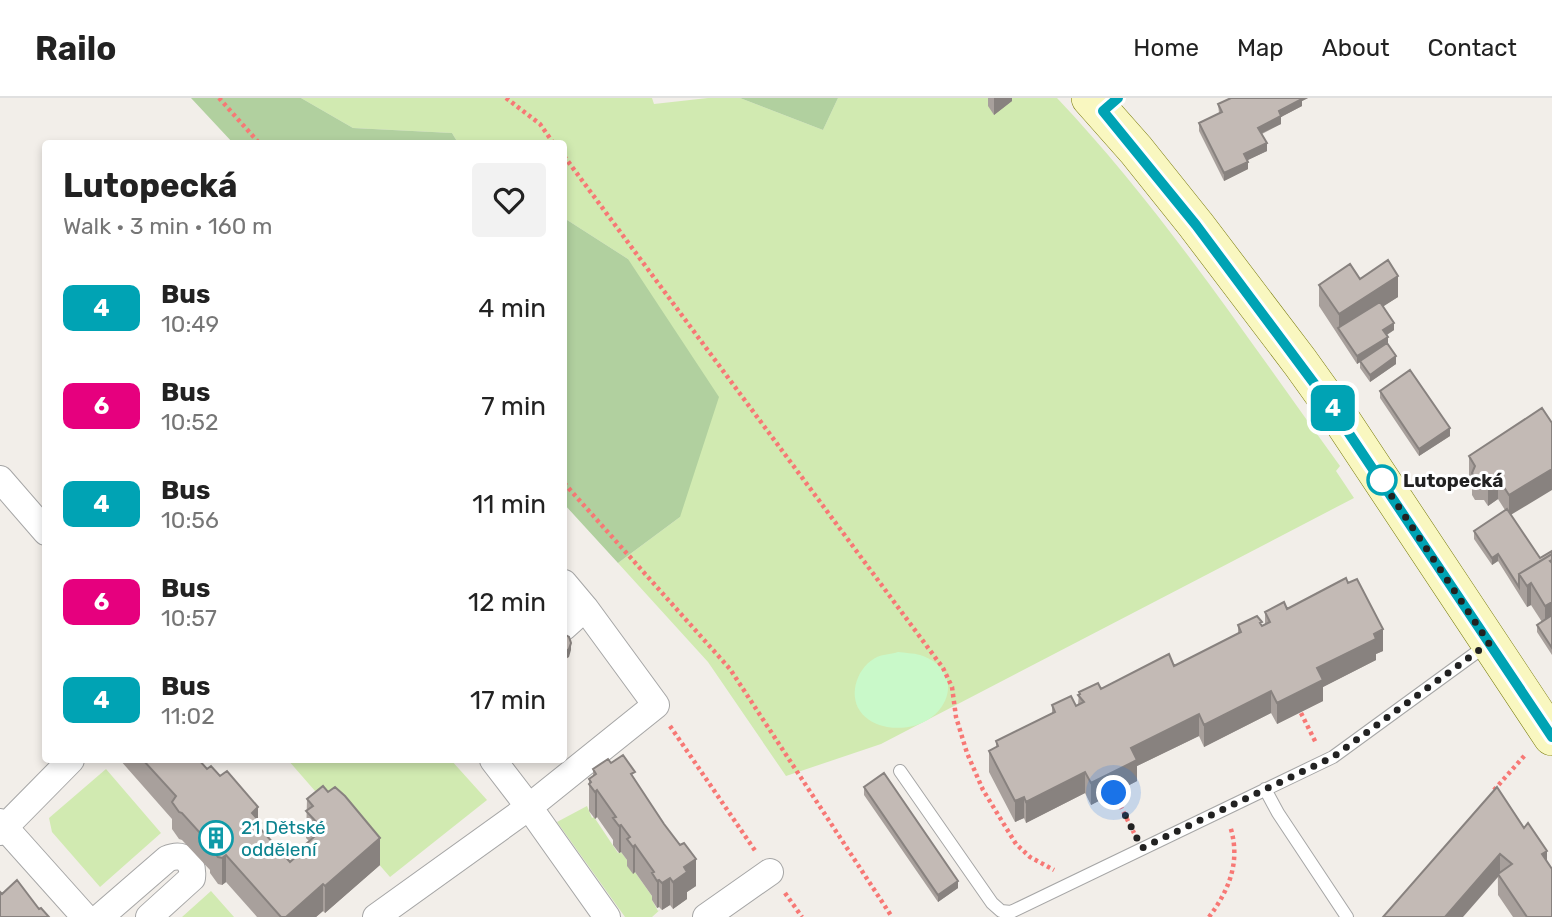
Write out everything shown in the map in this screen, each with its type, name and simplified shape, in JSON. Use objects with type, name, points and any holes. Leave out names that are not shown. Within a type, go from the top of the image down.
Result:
[{"type":"main road","points":[[1104,102],[1300,362],[1350,433],[1489,643],[1542,742]]},
{"type":"street","points":[[0,480],[42,527]]},
{"type":"street","points":[[376,917],[529,807],[656,705],[567,587]]},
{"type":"street","points":[[567,623],[585,608]]},
{"type":"street","points":[[68,763],[2,827],[85,917]]},
{"type":"street","points":[[495,763],[607,917]]},
{"type":"street","points":[[100,917],[167,859],[184,857],[190,862],[192,878],[149,917]]},
{"type":"street","points":[[706,917],[770,872]]},
{"type":"lane","points":[[900,771],[992,903],[1001,911],[1011,912],[1325,761],[1350,746],[1489,643]]},
{"type":"lane","points":[[1265,789],[1278,814],[1347,917]]},
{"type":"path","points":[[219,98],[256,140]]},
{"type":"path","points":[[506,98],[540,124],[551,140]]},
{"type":"path","points":[[567,160],[943,668],[952,687],[956,717],[967,753],[983,790],[1016,844],[1031,857],[1054,870]]},
{"type":"path","points":[[567,486],[730,669],[892,917]]},
{"type":"path","points":[[656,705],[802,917]]},
{"type":"path","points":[[1300,713],[1325,761]]},
{"type":"path","points":[[1491,794],[1542,742]]},
{"type":"path","points":[[1114,793],[1142,848]]},
{"type":"path","points":[[1209,917],[1226,889],[1234,868],[1236,852],[1233,835],[1222,809]]},
{"type":"green space","points":[[191,98],[301,98],[353,128],[452,133],[456,140],[230,140]]},
{"type":"green space","points":[[301,98],[652,98],[654,104],[708,98],[740,98],[823,130],[838,98],[1057,98],[1133,185],[1204,277],[1340,466],[1336,471],[1354,498],[881,744],[786,776],[708,662],[618,563],[680,517],[628,259],[567,220],[567,140],[456,140],[452,133],[353,128]]},
{"type":"green space","points":[[740,98],[838,98],[823,130]]},
{"type":"green space","points":[[567,220],[628,259],[719,397],[680,517],[618,563],[567,507]]},
{"type":"green space","points":[[898,652],[920,655],[936,663],[945,675],[948,688],[945,701],[937,713],[924,722],[907,727],[887,727],[872,722],[862,714],[857,704],[855,688],[860,673],[870,661]]},
{"type":"green space","points":[[291,763],[454,763],[487,800],[390,877]]},
{"type":"green space","points":[[106,769],[161,833],[100,887],[52,832],[49,818]]},
{"type":"green space","points":[[587,806],[592,818],[594,817],[618,853],[621,852],[630,864],[628,866],[654,899],[652,900],[658,911],[662,908],[652,917],[625,917],[557,822]]},
{"type":"green space","points":[[211,891],[234,917],[182,917]]},
{"type":"building","points":[[1231,98],[1302,99],[1279,111],[1281,116],[1258,128],[1267,143],[1244,154],[1248,162],[1224,173],[1199,123],[1222,112],[1218,104]]},
{"type":"building","points":[[1388,260],[1398,276],[1339,314],[1319,285],[1350,264],[1360,279]]},
{"type":"building","points":[[1380,302],[1394,323],[1383,330],[1388,337],[1357,356],[1338,328]]},
{"type":"building","points":[[1387,343],[1396,356],[1370,375],[1360,361]]},
{"type":"building","points":[[1410,370],[1450,428],[1419,449],[1380,391]]},
{"type":"building","points":[[1542,408],[1552,423],[1552,469],[1509,495],[1498,478],[1488,485],[1484,478],[1475,479],[1472,473],[1475,466],[1469,456]]},
{"type":"building","points":[[1507,509],[1540,558],[1552,551],[1552,554],[1519,574],[1519,587],[1498,554],[1492,558],[1474,531]]},
{"type":"building","points":[[1552,554],[1552,602],[1545,606],[1531,583],[1527,586],[1519,574]]},
{"type":"building","points":[[1346,578],[1348,583],[1357,579],[1383,629],[1374,634],[1376,639],[1317,668],[1323,680],[1277,703],[1271,691],[1204,725],[1199,714],[1131,748],[1137,760],[1091,783],[1085,772],[1026,802],[1024,797],[1015,801],[989,751],[998,746],[996,741],[1055,712],[1052,705],[1071,696],[1076,706],[1084,702],[1078,695],[1079,692],[1098,683],[1101,689],[1169,654],[1174,666],[1241,632],[1238,625],[1257,616],[1262,626],[1270,622],[1265,612],[1284,602],[1287,609]]},
{"type":"building","points":[[1552,615],[1552,648],[1537,625]]},
{"type":"building","points":[[567,636],[571,643],[567,650]]},
{"type":"building","points":[[623,755],[635,772],[631,774],[664,824],[680,845],[684,843],[696,859],[684,867],[687,872],[673,882],[670,878],[662,883],[657,881],[652,873],[654,872],[635,845],[633,847],[627,839],[630,837],[613,818],[616,817],[597,790],[595,792],[589,784],[589,779],[596,774],[593,769],[608,759],[611,763]]},
{"type":"building","name":"21 Dětské oddělení","points":[[146,763],[202,763],[207,769],[211,766],[220,776],[227,771],[258,807],[252,813],[261,823],[258,826],[290,862],[299,854],[297,852],[323,829],[306,811],[313,806],[307,799],[323,786],[328,792],[335,787],[345,796],[380,838],[325,886],[323,884],[286,917],[281,917],[226,855],[218,857],[211,845],[172,802],[176,796]]},
{"type":"building","points":[[884,773],[958,881],[938,895],[864,787]]},
{"type":"building","points":[[1497,787],[1524,828],[1528,823],[1547,851],[1542,854],[1552,869],[1552,917],[1527,917],[1498,874],[1512,864],[1500,854],[1445,917],[1383,917]]},
{"type":"building","points":[[17,880],[39,909],[49,917],[0,917],[0,892],[2,894]]},
{"type":"bus line","name":"4","points":[[1118,98],[1103,111],[1196,225],[1300,362],[1552,737]]},
{"type":"place","name":"Lutopecká","points":[[1382,480]]},
{"type":"place","name":"21 Dětské oddělení","points":[[216,838]]},
{"type":"route","points":[[1114,793],[1142,848],[1333,757],[1489,643],[1379,477],[1382,480]]}]
